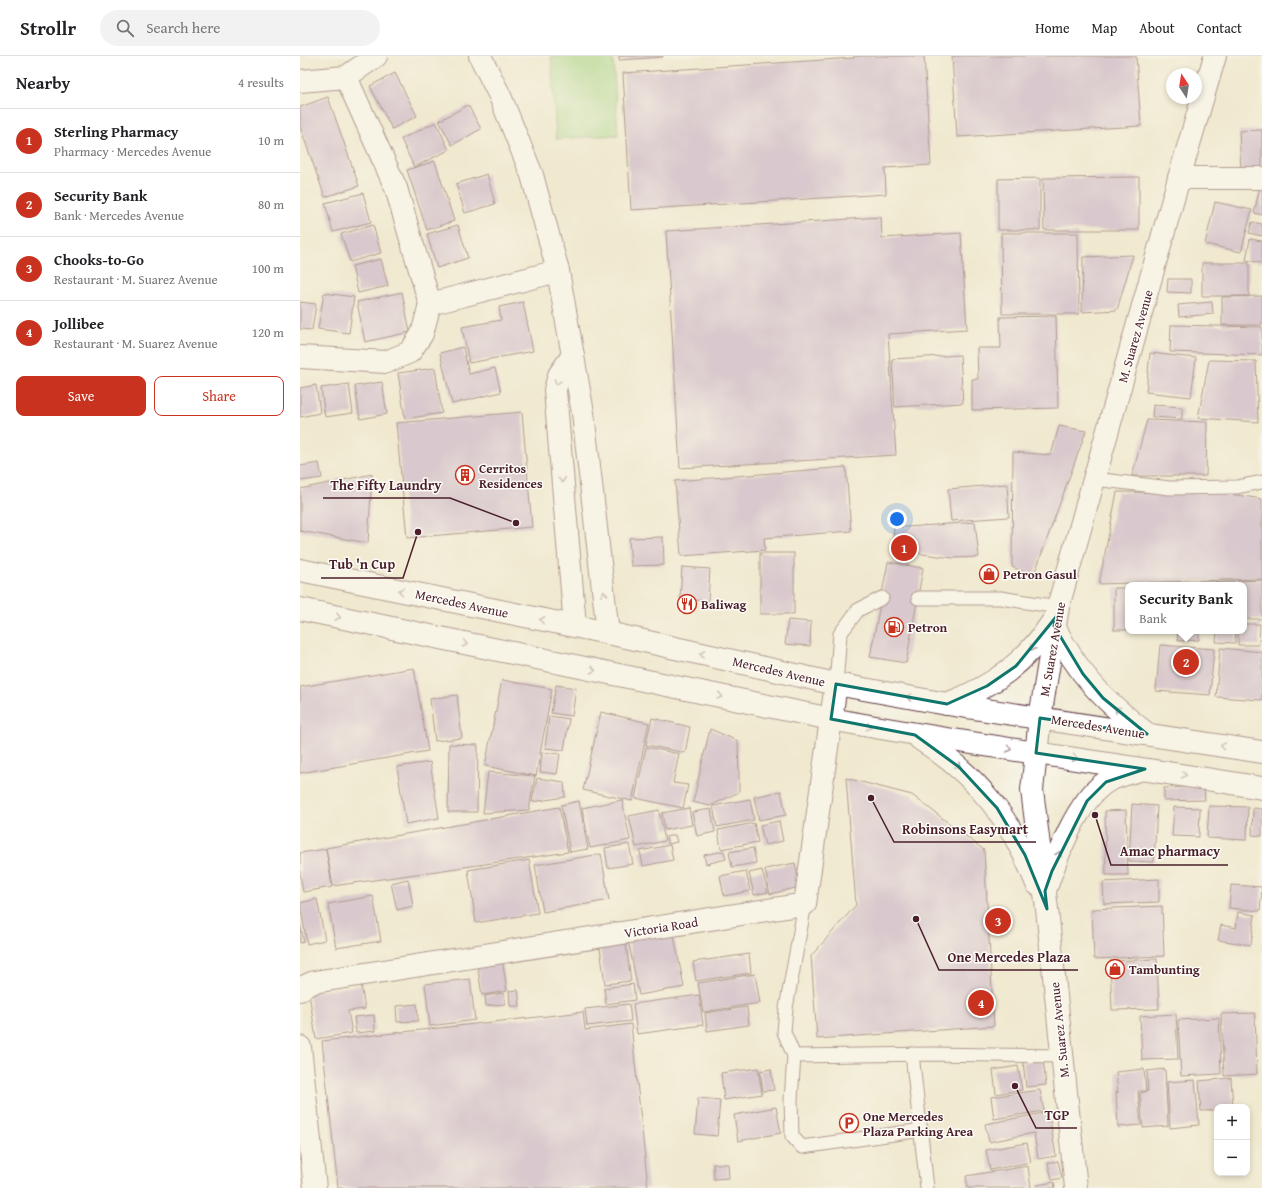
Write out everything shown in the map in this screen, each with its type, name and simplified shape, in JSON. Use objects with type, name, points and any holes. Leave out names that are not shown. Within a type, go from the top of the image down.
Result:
[{"type":"street","points":[[300,80],[346,77],[376,56]]},
{"type":"street","points":[[480,56],[500,96],[532,175],[558,271],[583,413],[608,633]]},
{"type":"street","name":"M. Suarez Avenue","points":[[1076,1188],[1046,900],[1032,790],[1040,718],[1056,617],[1179,178],[1215,56]]},
{"type":"street","points":[[300,357],[386,362],[410,352],[422,334],[430,304],[396,188],[346,77]]},
{"type":"street","points":[[1179,178],[1262,178]]},
{"type":"street","points":[[430,304],[558,271]]},
{"type":"street","points":[[572,354],[559,375],[554,390],[575,626]]},
{"type":"street","name":"Mercedes Avenue","points":[[300,570],[608,633],[836,684],[947,704],[1262,752]]},
{"type":"street","points":[[300,609],[915,735],[1262,788]]},
{"type":"street","points":[[947,704],[987,686],[1016,666],[1031,650],[1056,617]]},
{"type":"street","points":[[1056,617],[1068,654],[1094,688],[1147,734]]},
{"type":"street","points":[[805,904],[836,684]]},
{"type":"street","points":[[915,735],[941,752],[959,767],[997,808],[1012,830],[1046,900]]},
{"type":"street","points":[[1046,900],[1052,871],[1068,834],[1087,801],[1106,782],[1120,776],[1145,769]]},
{"type":"street","name":"Victoria Road","points":[[300,990],[314,982],[805,904]]},
{"type":"street","points":[[300,1047],[304,1128],[315,1188]]},
{"type":"lane","points":[[560,456],[587,452]]},
{"type":"lane","points":[[1094,479],[1170,488],[1237,487],[1262,482]]},
{"type":"lane","points":[[836,684],[840,634],[858,610],[882,598]]},
{"type":"lane","points":[[918,598],[1001,598],[1056,617]]},
{"type":"lane","points":[[805,904],[786,1008],[784,1032],[794,1056],[791,1100],[792,1136],[802,1147],[922,1130]]},
{"type":"lane","points":[[794,1056],[912,1054],[1062,1056]]},
{"type":"lane","points":[[912,1054],[922,1130],[927,1188]]},
{"type":"highlighted area","points":[[1056,617],[1054,626],[1083,674],[1103,698],[1147,734],[1040,718],[1036,753],[1145,769],[1106,782],[1087,801],[1052,871],[1045,891],[1047,909],[1025,855],[997,808],[959,767],[915,735],[831,719],[836,684],[947,704],[987,686],[1016,666]]},
{"type":"green space","points":[[551,56],[613,56],[618,135],[556,139]]},
{"type":"building","points":[[619,56],[663,56],[663,57],[619,60]]},
{"type":"building","points":[[854,56],[924,56],[931,165],[885,168],[886,194],[631,210],[623,73],[854,58]]},
{"type":"building","points":[[952,56],[1136,56],[1141,126],[957,137]]},
{"type":"building","points":[[395,73],[417,116],[392,129],[370,86]]},
{"type":"building","points":[[328,97],[359,186],[325,197],[300,127],[300,107]]},
{"type":"building","points":[[468,105],[481,129],[452,145],[439,121]]},
{"type":"building","points":[[436,122],[449,150],[414,167],[401,139]]},
{"type":"building","points":[[1262,130],[1262,171],[1241,172],[1239,131]]},
{"type":"building","points":[[435,161],[454,221],[427,230],[407,170]]},
{"type":"building","points":[[487,174],[495,204],[465,213],[456,184]]},
{"type":"building","points":[[1139,177],[1139,230],[1044,230],[1043,178]]},
{"type":"building","points":[[1040,178],[1040,230],[998,230],[998,179]]},
{"type":"building","points":[[1260,187],[1262,187],[1262,215],[1254,213]]},
{"type":"building","points":[[363,193],[371,222],[333,232],[325,203]]},
{"type":"building","points":[[1215,202],[1252,210],[1241,252],[1205,244]]},
{"type":"building","points":[[881,217],[882,238],[961,233],[967,329],[888,334],[896,455],[680,468],[666,231]]},
{"type":"building","points":[[1252,222],[1262,224],[1262,236],[1249,233]]},
{"type":"building","points":[[373,225],[381,253],[350,262],[341,234]]},
{"type":"building","points":[[458,225],[468,258],[437,268],[427,234]]},
{"type":"building","points":[[1001,233],[1078,233],[1079,314],[1002,314]]},
{"type":"building","points":[[1250,239],[1262,241],[1262,263],[1246,260]]},
{"type":"building","points":[[1133,255],[1117,310],[1082,312],[1083,257]]},
{"type":"building","points":[[381,259],[388,286],[358,293],[352,266]]},
{"type":"building","points":[[1202,263],[1249,263],[1249,296],[1202,296]]},
{"type":"building","points":[[1168,279],[1191,279],[1191,293],[1167,292]]},
{"type":"building","points":[[402,292],[410,332],[365,342],[357,302]]},
{"type":"building","points":[[324,293],[354,297],[349,333],[318,329]]},
{"type":"building","points":[[1262,296],[1262,325],[1222,325],[1222,297]]},
{"type":"building","points":[[300,302],[316,304],[312,330],[300,329]]},
{"type":"building","points":[[523,302],[533,351],[469,363],[462,327],[501,320],[499,307]]},
{"type":"building","points":[[1212,302],[1213,314],[1179,317],[1178,305]]},
{"type":"building","points":[[1056,316],[1058,408],[972,410],[972,379],[978,379],[977,348],[1001,348],[1000,317]]},
{"type":"building","points":[[1171,325],[1262,327],[1262,355],[1170,352]]},
{"type":"building","points":[[463,347],[469,374],[495,368],[501,392],[452,404],[440,353]]},
{"type":"building","points":[[1150,353],[1196,358],[1191,397],[1146,392]]},
{"type":"building","points":[[960,355],[963,403],[895,407],[892,359]]},
{"type":"building","points":[[1209,360],[1256,361],[1258,422],[1198,418]]},
{"type":"building","points":[[435,368],[442,413],[405,419],[398,373]]},
{"type":"building","points":[[382,382],[387,414],[360,419],[355,386]]},
{"type":"building","points":[[349,384],[353,413],[325,417],[321,388]]},
{"type":"building","points":[[316,385],[320,413],[300,417],[300,388]]},
{"type":"building","points":[[1153,405],[1182,407],[1182,419],[1152,417]]},
{"type":"building","name":"Cerritos Residences","points":[[522,412],[532,527],[407,538],[396,423]]},
{"type":"building","points":[[1147,420],[1207,422],[1206,476],[1132,476]]},
{"type":"building","points":[[1059,426],[1086,431],[1034,575],[1012,567],[1013,452],[1051,455]]},
{"type":"building","points":[[319,463],[322,478],[300,481],[300,466]]},
{"type":"building","points":[[846,467],[851,531],[764,538],[765,550],[681,556],[675,481]]},
{"type":"building","points":[[372,474],[368,543],[300,531],[300,489]]},
{"type":"building","points":[[1007,484],[1009,517],[951,521],[948,489]]},
{"type":"building","points":[[1117,492],[1224,493],[1262,499],[1262,579],[1125,582],[1099,584]]},
{"type":"building","points":[[975,522],[979,557],[953,558],[892,550],[894,528]]},
{"type":"building","points":[[663,537],[664,565],[631,566],[629,538]]},
{"type":"building","points":[[760,553],[794,553],[794,614],[760,614]]},
{"type":"building","name":"Petron","points":[[888,562],[923,568],[906,663],[870,657]]},
{"type":"building","points":[[682,567],[710,569],[708,601],[680,599]]},
{"type":"building","points":[[1262,580],[1262,619],[1247,619],[1247,582],[1238,581]]},
{"type":"building","points":[[1114,588],[1125,588],[1125,630],[1114,630]]},
{"type":"building","points":[[788,620],[811,622],[810,646],[785,644]]},
{"type":"building","points":[[1247,624],[1260,624],[1259,645],[1238,645],[1238,634],[1247,634]]},
{"type":"building","points":[[1177,634],[1199,634],[1199,640],[1178,641]]},
{"type":"building","points":[[1217,634],[1236,634],[1235,643],[1216,642]]},
{"type":"building","points":[[1160,645],[1214,649],[1210,695],[1156,691]]},
{"type":"building","points":[[1220,648],[1262,652],[1262,700],[1216,697]]},
{"type":"building","points":[[414,668],[428,751],[300,773],[300,687]]},
{"type":"building","points":[[502,680],[552,689],[536,776],[485,766]]},
{"type":"building","points":[[556,685],[576,688],[572,716],[551,713]]},
{"type":"building","points":[[457,695],[462,738],[435,741],[430,699]]},
{"type":"building","points":[[601,712],[649,723],[632,801],[583,790]]},
{"type":"building","points":[[549,716],[569,719],[564,750],[545,748]]},
{"type":"building","points":[[652,718],[690,727],[685,753],[646,745]]},
{"type":"building","points":[[710,729],[738,741],[739,792],[710,806],[693,802]]},
{"type":"building","points":[[449,744],[478,745],[477,812],[448,812]]},
{"type":"building","points":[[646,747],[679,754],[673,783],[688,785],[683,808],[635,798]]},
{"type":"building","points":[[542,752],[560,754],[557,774],[540,772]]},
{"type":"building","points":[[430,762],[439,818],[406,824],[397,767]]},
{"type":"building","points":[[488,772],[535,776],[529,810],[483,813]]},
{"type":"building","points":[[537,778],[564,782],[565,797],[532,802]]},
{"type":"building","points":[[846,778],[912,795],[984,850],[994,1026],[817,1039],[811,956],[856,905]]},
{"type":"building","points":[[1204,786],[1205,800],[1164,801],[1164,788]]},
{"type":"building","points":[[781,791],[786,815],[759,820],[754,797]]},
{"type":"building","points":[[750,799],[754,820],[717,827],[713,806]]},
{"type":"building","points":[[622,800],[630,840],[590,848],[582,808]]},
{"type":"building","points":[[579,801],[588,849],[570,852],[561,805]]},
{"type":"building","points":[[1132,804],[1157,806],[1154,862],[1129,861]]},
{"type":"building","points":[[1209,806],[1248,807],[1247,840],[1207,838]]},
{"type":"building","points":[[559,807],[568,852],[333,886],[326,848]]},
{"type":"building","points":[[1174,807],[1200,808],[1199,837],[1172,836]]},
{"type":"building","points":[[689,808],[692,825],[665,830],[662,813]]},
{"type":"building","points":[[1253,808],[1262,809],[1262,836],[1252,835]]},
{"type":"building","points":[[711,809],[715,832],[697,836],[692,812]]},
{"type":"building","points":[[659,810],[665,841],[636,847],[629,816]]},
{"type":"building","points":[[1126,810],[1128,875],[1106,875],[1105,811]]},
{"type":"building","points":[[779,821],[783,841],[765,845],[760,825]]},
{"type":"building","points":[[754,823],[758,842],[721,849],[718,830]]},
{"type":"building","points":[[675,835],[677,842],[668,844],[666,837]]},
{"type":"building","points":[[629,844],[633,864],[608,868],[605,848]]},
{"type":"building","points":[[670,845],[673,860],[643,866],[640,851]]},
{"type":"building","points":[[753,848],[756,863],[732,867],[729,852]]},
{"type":"building","points":[[326,849],[332,887],[303,892],[300,874],[300,853]]},
{"type":"building","points":[[724,851],[726,859],[706,864],[704,855]]},
{"type":"building","points":[[601,854],[609,900],[543,912],[535,865]]},
{"type":"building","points":[[529,860],[538,913],[476,923],[468,870]]},
{"type":"building","points":[[795,863],[800,887],[770,894],[765,869]]},
{"type":"building","points":[[762,870],[768,892],[754,895],[749,873]]},
{"type":"building","points":[[746,871],[750,891],[724,896],[720,876]]},
{"type":"building","points":[[408,879],[413,906],[397,910],[391,883]]},
{"type":"building","points":[[1159,879],[1159,902],[1104,904],[1103,882]]},
{"type":"building","points":[[1231,885],[1262,887],[1260,911],[1229,908]]},
{"type":"building","points":[[373,896],[381,941],[336,948],[328,904]]},
{"type":"building","points":[[317,899],[325,940],[307,944],[300,903]]},
{"type":"building","points":[[1162,906],[1164,956],[1094,959],[1092,909]]},
{"type":"building","points":[[1238,912],[1255,915],[1251,945],[1218,940],[1221,925],[1236,928]]},
{"type":"building","points":[[300,924],[304,942],[300,943]]},
{"type":"building","points":[[673,931],[684,987],[639,995],[628,939]]},
{"type":"building","points":[[625,937],[631,981],[605,984],[599,941]]},
{"type":"building","points":[[749,954],[751,973],[696,981],[693,962]]},
{"type":"building","points":[[502,959],[507,991],[482,995],[477,963]]},
{"type":"building","points":[[1157,959],[1159,1009],[1112,1010],[1110,961]]},
{"type":"building","points":[[755,974],[760,1003],[703,1012],[698,983]]},
{"type":"building","points":[[470,979],[475,1020],[430,1026],[425,984]]},
{"type":"building","points":[[633,984],[635,1000],[606,1004],[604,988]]},
{"type":"building","points":[[361,985],[365,1009],[348,1011],[352,1033],[316,1039],[309,993]]},
{"type":"building","points":[[518,990],[520,1006],[510,1006],[509,991]]},
{"type":"building","points":[[504,993],[505,1004],[486,1006],[485,996]]},
{"type":"building","points":[[699,995],[703,1025],[637,1034],[633,1004]]},
{"type":"building","points":[[417,1004],[418,1021],[397,1022],[396,1006]]},
{"type":"building","points":[[629,1004],[631,1021],[587,1026],[585,1009]]},
{"type":"building","points":[[747,1007],[749,1025],[707,1031],[705,1013]]},
{"type":"building","points":[[583,1012],[585,1030],[631,1024],[648,1188],[338,1188],[322,1041]]},
{"type":"building","points":[[1255,1013],[1257,1074],[1224,1076],[1221,1014]]},
{"type":"building","points":[[1176,1014],[1178,1059],[1142,1060],[1140,1016]]},
{"type":"building","points":[[374,1015],[375,1031],[356,1033],[354,1017]]},
{"type":"building","points":[[1219,1018],[1221,1074],[1181,1076],[1178,1020]]},
{"type":"building","points":[[1043,1059],[1046,1085],[1026,1087],[1023,1062]]},
{"type":"building","points":[[1018,1066],[1022,1090],[996,1094],[993,1070]]},
{"type":"building","points":[[758,1068],[762,1094],[724,1100],[721,1073]]},
{"type":"building","points":[[771,1069],[774,1090],[763,1091],[760,1071]]},
{"type":"building","points":[[1144,1069],[1146,1091],[1138,1091],[1141,1125],[1118,1127],[1116,1091],[1118,1093],[1116,1072]]},
{"type":"building","points":[[1165,1069],[1168,1126],[1143,1128],[1140,1093],[1148,1091],[1147,1071]]},
{"type":"building","points":[[1231,1078],[1233,1104],[1214,1104],[1214,1110],[1201,1111],[1199,1081]]},
{"type":"building","points":[[1195,1080],[1199,1125],[1170,1128],[1167,1082]]},
{"type":"building","points":[[1040,1090],[1044,1111],[994,1119],[991,1097]]},
{"type":"building","points":[[698,1098],[720,1100],[717,1136],[695,1134]]},
{"type":"building","points":[[776,1107],[781,1133],[738,1141],[734,1115]]},
{"type":"building","points":[[1044,1113],[1046,1122],[1050,1121],[1056,1156],[1038,1159],[1034,1133],[989,1142],[985,1124]]},
{"type":"building","points":[[1027,1143],[1031,1162],[990,1170],[986,1150]]},
{"type":"building","points":[[1058,1161],[1062,1178],[1052,1180],[1048,1163]]},
{"type":"building","points":[[713,1164],[728,1164],[729,1178],[714,1179]]},
{"type":"building","points":[[1028,1166],[1031,1188],[968,1188],[966,1176]]},
{"type":"building","points":[[1054,1182],[1055,1188],[1038,1188],[1037,1185]]},
{"type":"place","name":"Cerritos Residences","points":[[465,475]]},
{"type":"place","name":"The Fifty Laundry","points":[[516,523]]},
{"type":"place","name":"Tub 'n Cup","points":[[418,532]]},
{"type":"place","name":"Sterling Pharmacy","points":[[904,548]]},
{"type":"place","name":"Petron Gasul","points":[[989,574]]},
{"type":"place","name":"Baliwag","points":[[687,604]]},
{"type":"place","name":"Petron","points":[[894,627]]},
{"type":"place","name":"Security Bank","points":[[1186,662]]},
{"type":"place","name":"Robinsons Easymart","points":[[871,798]]},
{"type":"place","name":"Amac pharmacy","points":[[1095,815]]},
{"type":"place","name":"One Mercedes Plaza","points":[[916,919]]},
{"type":"place","name":"Chooks-to-Go","points":[[998,921]]},
{"type":"place","name":"Tambunting","points":[[1115,969]]},
{"type":"place","name":"Jollibee","points":[[981,1003]]},
{"type":"place","name":"TGP","points":[[1015,1086]]},
{"type":"place","name":"One Mercedes Plaza Parking Area","points":[[849,1123]]}]
